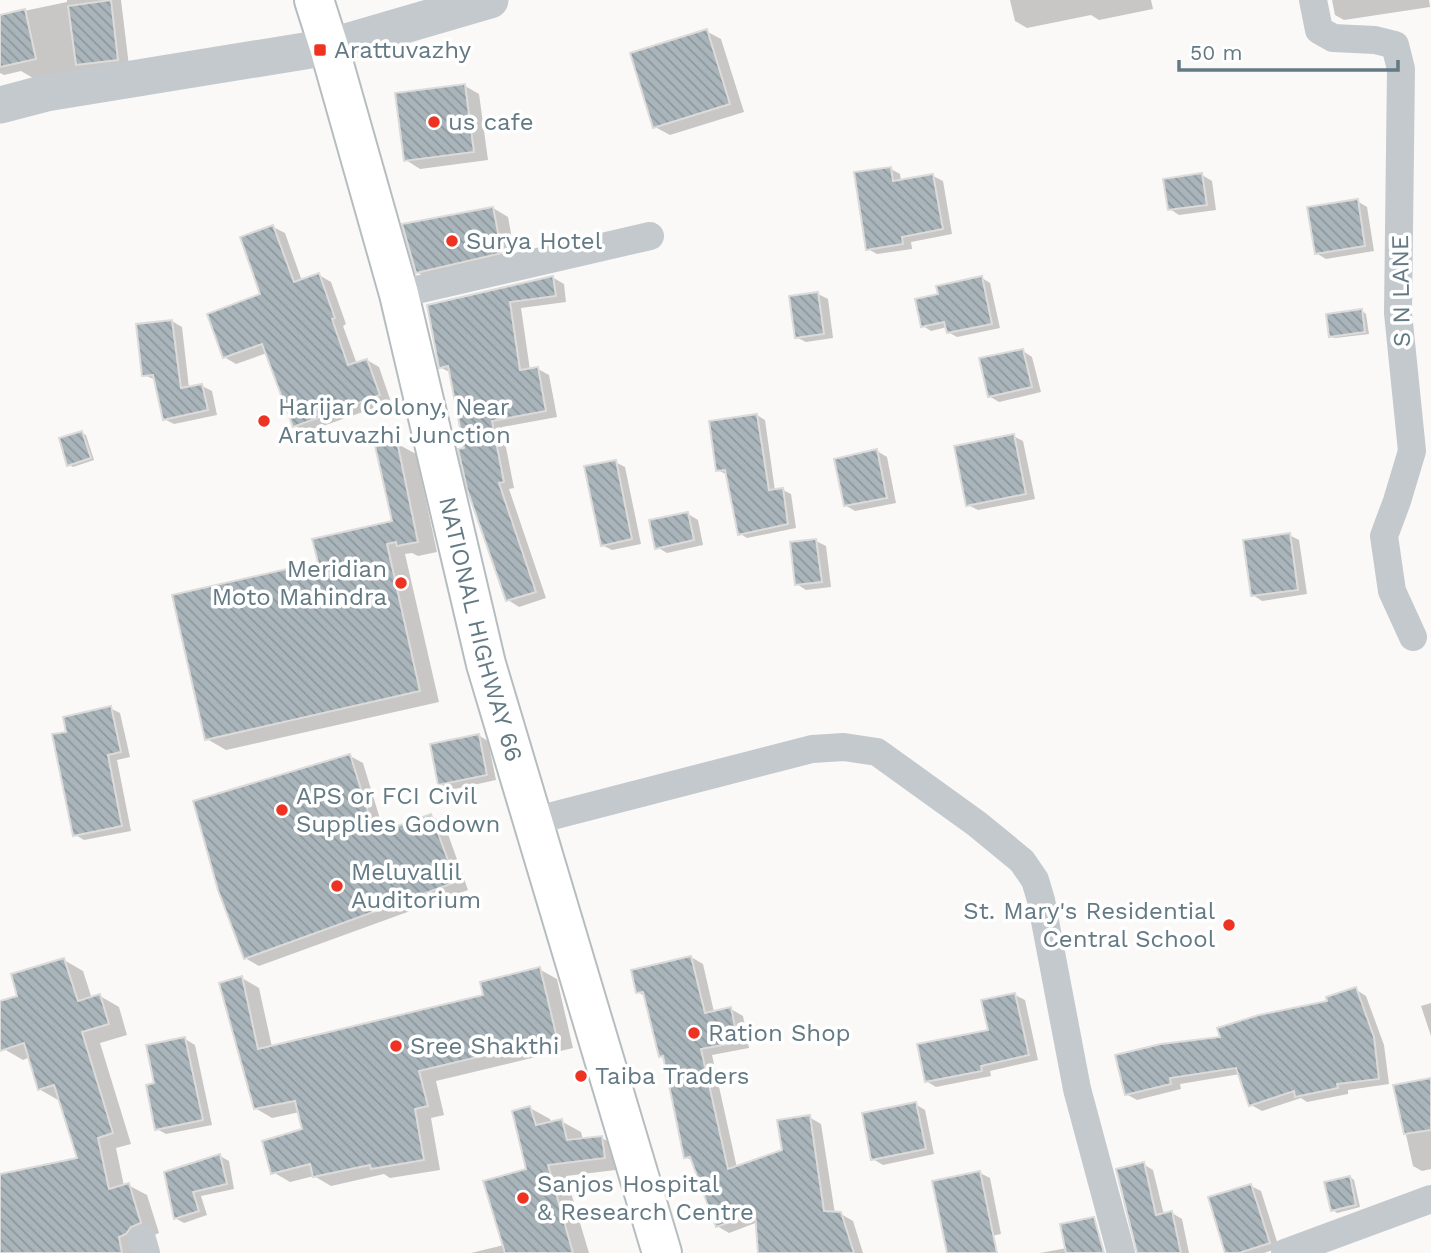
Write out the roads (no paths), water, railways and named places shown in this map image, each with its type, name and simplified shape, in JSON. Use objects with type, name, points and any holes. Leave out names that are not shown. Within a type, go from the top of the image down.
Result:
[{"type":"main road","name":"NATIONAL HIGHWAY 66","points":[[314,0],[399,294],[486,664],[663,1253]]},
{"type":"street","points":[[0,105],[47,93],[329,47],[490,0]]},
{"type":"street","name":"S N LANE","points":[[1312,0],[1319,30],[1333,38],[1375,40],[1395,46],[1401,69],[1398,313],[1412,451],[1384,536],[1392,591],[1413,638]]},
{"type":"street","points":[[399,294],[650,236]]},
{"type":"street","points":[[533,821],[811,749],[844,747],[877,752],[977,824],[1022,861],[1035,880],[1077,1089],[1121,1253]]},
{"type":"street","points":[[1285,1253],[1431,1199]]},
{"type":"place","name":"Arattuvazhy","points":[[320,50]]},
{"type":"place","name":"us cafe","points":[[434,122]]},
{"type":"place","name":"Surya Hotel","points":[[452,241]]},
{"type":"place","name":"Harijar Colony, Near Aratuvazhi Junction","points":[[264,421]]},
{"type":"place","name":"Meridian Moto Mahindra","points":[[401,583]]},
{"type":"place","name":"APS or FCI Civil Supplies Godown","points":[[282,810]]},
{"type":"place","name":"Meluvallil Auditorium","points":[[337,886]]},
{"type":"place","name":"St. Mary's Residential Central School","points":[[1229,925]]},
{"type":"place","name":"Ration Shop","points":[[694,1033]]},
{"type":"place","name":"Sree Shakthi","points":[[396,1046]]},
{"type":"place","name":"Taiba Traders","points":[[581,1076]]},
{"type":"place","name":"Sanjos Hospital & Research Centre","points":[[523,1198]]}]
